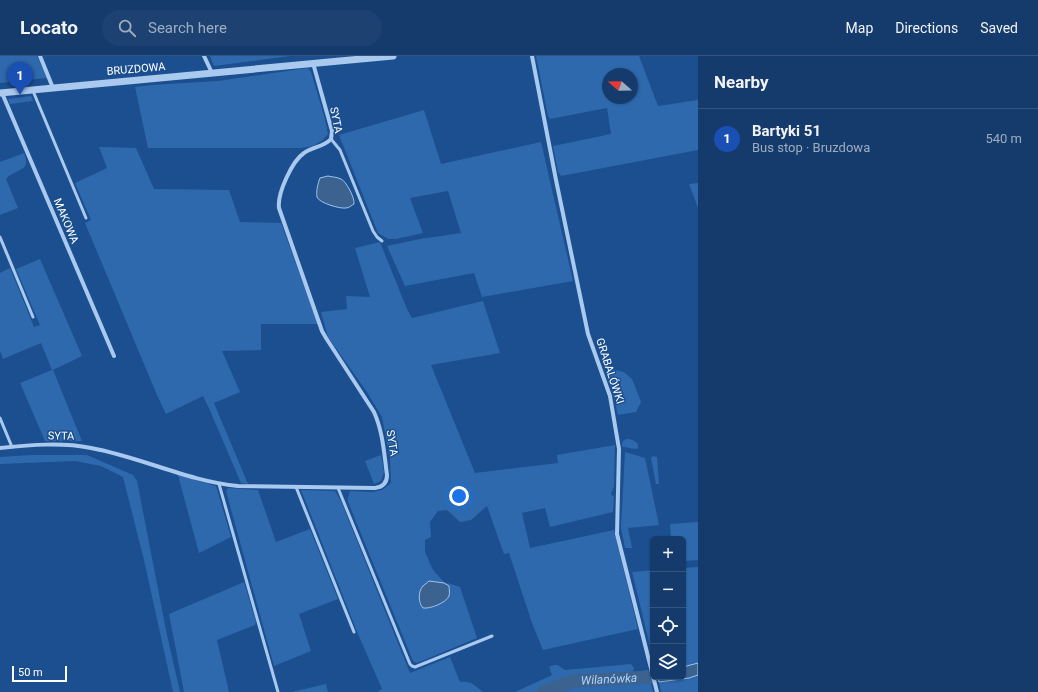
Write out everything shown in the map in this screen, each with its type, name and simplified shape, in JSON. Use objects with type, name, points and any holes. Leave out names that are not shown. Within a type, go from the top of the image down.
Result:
[{"type":"street","points":[[40,56],[53,88]]},
{"type":"street","points":[[204,56],[212,73]]},
{"type":"street","name":"BRUZDOWA","points":[[1,93],[392,56]]},
{"type":"street","name":"GRABALÓWKI","points":[[532,56],[588,334],[610,396],[620,449],[617,534],[657,692]]},
{"type":"street","name":"SYTA","points":[[0,448],[45,444],[80,446],[131,457],[219,484],[259,487],[375,488],[380,487],[385,483],[387,475],[381,430],[374,412],[322,331],[279,208],[278,201],[280,191],[300,156],[308,150],[324,145],[331,140],[332,131],[312,64]]},
{"type":"street","name":"MAKOWA","points":[[1,93],[114,356]]},
{"type":"lane","points":[[33,90],[86,218]]},
{"type":"lane","points":[[331,140],[340,150],[373,231],[377,237],[382,240]]},
{"type":"lane","points":[[0,237],[33,317]]},
{"type":"lane","points":[[0,418],[12,447]]},
{"type":"lane","points":[[219,484],[278,692]]},
{"type":"lane","points":[[296,487],[354,632]]},
{"type":"lane","points":[[338,488],[412,666],[415,667],[492,636]]},
{"type":"shaded area","points":[[0,56],[37,56],[47,78],[0,83]]},
{"type":"shaded area","points":[[210,56],[290,56],[214,66]]},
{"type":"shaded area","points":[[536,56],[639,56],[658,106],[698,100],[698,150],[561,176],[558,172],[553,146],[611,134],[607,108],[550,119],[548,116]]},
{"type":"shaded area","points":[[308,68],[311,72],[328,134],[323,140],[313,146],[301,148],[148,148],[135,87],[218,81]]},
{"type":"shaded area","points":[[31,96],[33,101],[10,104],[8,99]]},
{"type":"shaded area","points":[[424,110],[441,164],[541,142],[573,281],[482,297],[474,273],[405,286],[387,246],[461,233],[448,191],[410,198],[423,233],[396,239],[388,239],[378,233],[339,135]]},
{"type":"shaded area","points":[[99,147],[136,148],[154,189],[229,190],[240,222],[281,223],[318,324],[261,324],[261,350],[222,351],[240,392],[214,403],[248,484],[241,483],[203,396],[166,414],[157,395],[85,223],[91,220],[75,183],[107,168]]},
{"type":"shaded area","points":[[24,153],[26,164],[24,167],[6,179],[18,208],[0,215],[0,162]]},
{"type":"shaded area","points":[[328,176],[343,180],[352,194],[354,204],[347,208],[339,208],[325,203],[317,197],[320,178]]},
{"type":"shaded area","points":[[698,183],[698,208],[689,184]]},
{"type":"shaded area","points":[[380,242],[412,318],[483,301],[500,353],[431,365],[475,473],[558,463],[557,455],[615,445],[614,486],[611,494],[614,497],[613,512],[550,527],[545,508],[522,513],[530,548],[614,530],[638,629],[543,650],[532,623],[509,553],[504,554],[487,506],[471,520],[460,522],[447,510],[438,511],[430,522],[431,537],[425,540],[425,552],[433,570],[444,582],[460,587],[477,638],[417,663],[413,661],[348,502],[350,491],[372,492],[382,490],[391,483],[390,459],[382,417],[367,392],[328,337],[321,312],[347,309],[346,296],[370,297],[355,248]],"holes":[[[422,587],[446,600],[427,608],[419,603],[419,596]]]},
{"type":"shaded area","points":[[40,259],[82,356],[53,370],[82,441],[45,441],[20,383],[52,370],[41,343],[3,359],[0,351],[0,273],[10,268],[34,327],[40,325],[16,269]]},
{"type":"shaded area","points":[[611,369],[624,372],[632,379],[641,402],[636,412],[618,415],[612,389],[605,372]]},
{"type":"shaded area","points":[[626,439],[638,444],[638,448],[623,447],[623,441]]},
{"type":"shaded area","points":[[625,452],[645,458],[659,525],[628,528],[632,548],[625,548],[621,528]]},
{"type":"shaded area","points":[[31,455],[87,455],[133,475],[137,481],[167,635],[180,692],[173,692],[144,560],[123,477],[101,466],[75,461],[0,464],[0,457]]},
{"type":"shaded area","points":[[381,455],[384,472],[381,481],[374,484],[365,461]]},
{"type":"shaded area","points":[[653,456],[657,457],[659,484],[656,484],[651,458]]},
{"type":"shaded area","points":[[178,475],[216,486],[231,537],[199,553]]},
{"type":"shaded area","points":[[228,488],[258,490],[276,542],[310,529],[338,599],[299,614],[311,651],[274,666],[226,491]]},
{"type":"shaded area","points":[[301,490],[335,491],[341,501],[410,673],[450,657],[460,682],[475,685],[483,692],[377,692],[382,689],[358,634]]},
{"type":"shaded area","points":[[698,522],[698,560],[686,561],[686,536],[671,536],[670,524]]},
{"type":"shaded area","points":[[698,567],[698,663],[686,666],[686,572],[686,568]]},
{"type":"shaded area","points":[[650,570],[650,646],[632,572]]},
{"type":"shaded area","points":[[429,581],[444,583],[449,586],[449,595],[445,601],[438,605],[430,608],[423,608],[419,600],[419,594],[421,588]]},
{"type":"shaded area","points":[[244,582],[256,622],[255,625],[217,640],[229,692],[184,692],[169,614]]},
{"type":"shaded area","points":[[698,663],[698,675],[686,678],[686,666]]},
{"type":"shaded area","points":[[631,664],[634,668],[633,672],[648,670],[653,692],[515,692],[552,675],[549,667],[554,665],[565,670]]},
{"type":"shaded area","points":[[698,675],[698,692],[661,692],[659,682],[686,680],[686,678]]},
{"type":"shaded area","points":[[659,680],[674,680],[659,682]]},
{"type":"shaded area","points":[[326,684],[328,692],[292,692]]},
{"type":"waterway","name":"Wilanówka","points":[[543,692],[574,681],[650,677]]},
{"type":"place","name":"Bartyki 51","points":[[20,95]]}]
